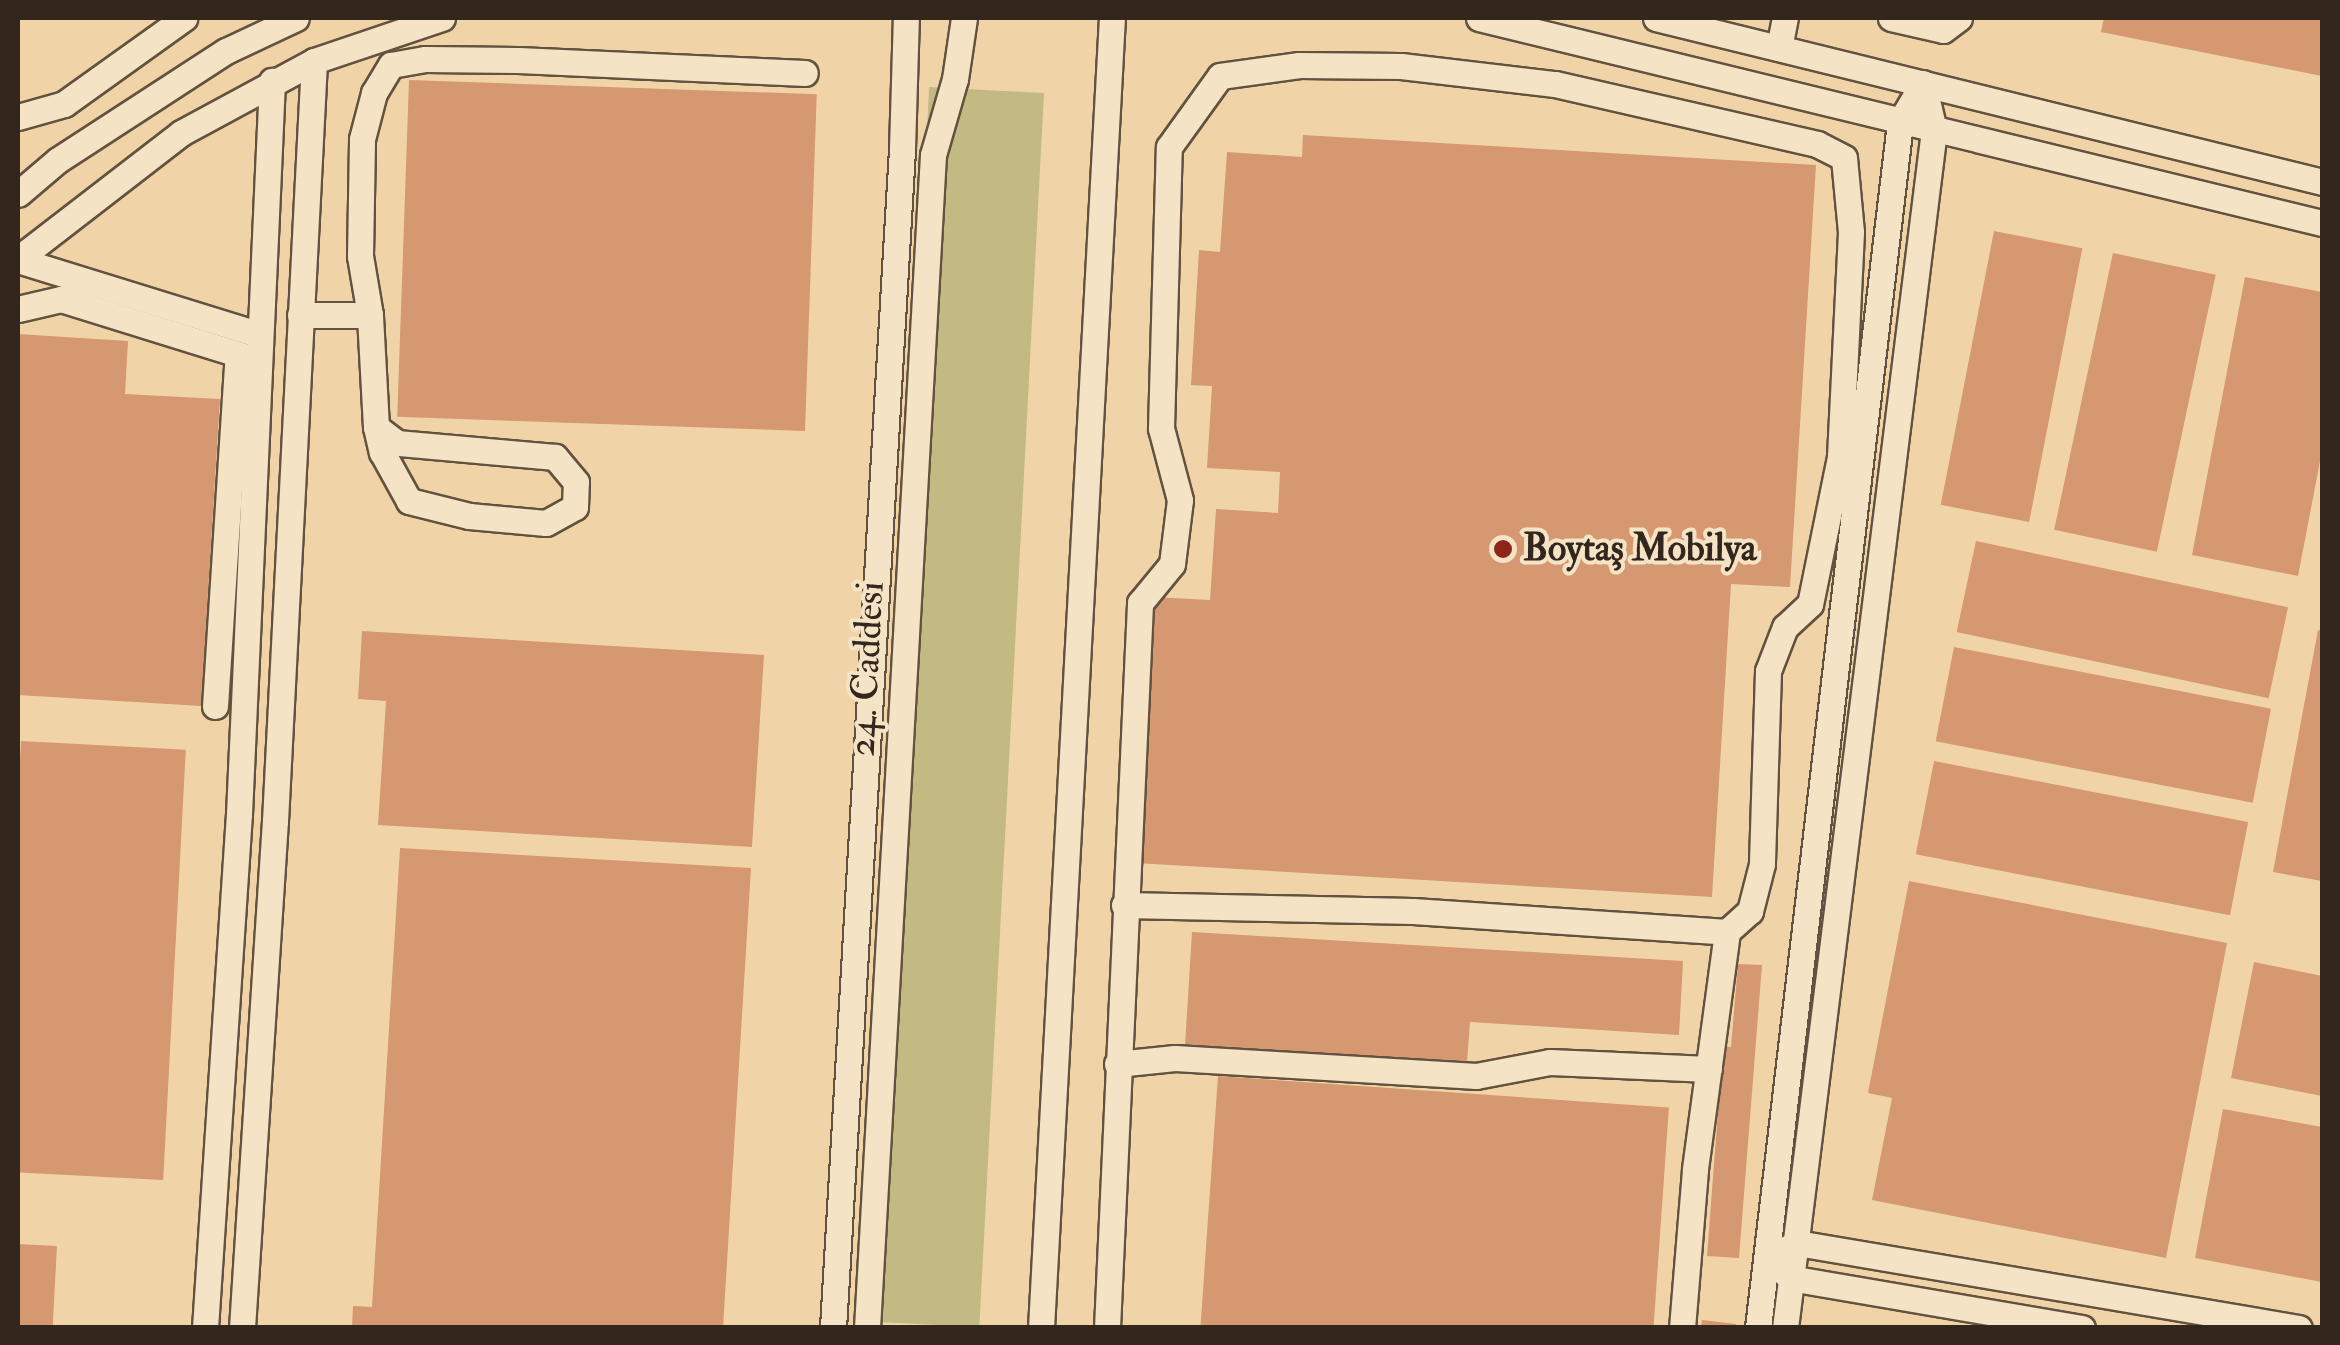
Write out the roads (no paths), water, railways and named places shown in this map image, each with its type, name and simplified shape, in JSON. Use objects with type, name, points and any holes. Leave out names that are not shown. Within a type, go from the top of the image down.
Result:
[{"type":"street","points":[[18,117],[64,104],[184,18]]},
{"type":"street","points":[[18,194],[58,160],[226,51],[296,18]]},
{"type":"street","points":[[18,260],[180,133],[314,61],[442,18]]},
{"type":"street","name":"24. Caddesi","points":[[833,1328],[901,168],[906,18]]},
{"type":"street","name":"24. Caddesi","points":[[866,1328],[934,155],[956,79],[964,18]]},
{"type":"street","points":[[1040,1328],[1112,18]]},
{"type":"street","points":[[1479,18],[2322,223]]},
{"type":"street","points":[[1656,18],[2322,182]]},
{"type":"street","points":[[1779,48],[1785,18]]},
{"type":"street","points":[[1891,18],[1942,30],[1958,18]]},
{"type":"street","points":[[376,427],[397,443],[555,457],[576,482],[575,507],[546,523],[469,516],[409,500],[382,452],[376,427],[370,315],[360,256],[362,140],[374,93],[391,65],[424,59],[518,60],[805,73]]},
{"type":"street","points":[[242,1328],[314,61]]},
{"type":"street","points":[[1106,1328],[1140,603],[1172,564],[1180,500],[1161,428],[1169,147],[1220,76],[1300,65],[1401,66],[1554,84],[1817,144],[1844,158],[1851,232],[1840,458],[1810,604],[1784,628],[1768,671],[1762,864],[1750,911],[1728,932],[1709,1069],[1682,1328]]},
{"type":"street","points":[[214,706],[252,350],[272,81]]},
{"type":"street","points":[[1758,1328],[1900,122],[1923,83]]},
{"type":"street","points":[[1785,1328],[1934,130],[1923,83]]},
{"type":"street","points":[[18,260],[252,350]]},
{"type":"street","points":[[18,310],[61,299],[252,350]]},
{"type":"street","points":[[300,315],[370,315]]},
{"type":"street","points":[[205,1328],[238,814],[252,350]]},
{"type":"street","points":[[1124,904],[1413,911],[1728,932]]},
{"type":"street","points":[[1117,1064],[1175,1058],[1476,1076],[1550,1062],[1709,1069]]},
{"type":"street","points":[[1767,1259],[1797,1243],[2298,1328]]},
{"type":"street","points":[[1767,1259],[1791,1278],[2082,1328]]},
{"type":"place","name":"Boytaş Mobilya","points":[[1503,549]]}]
